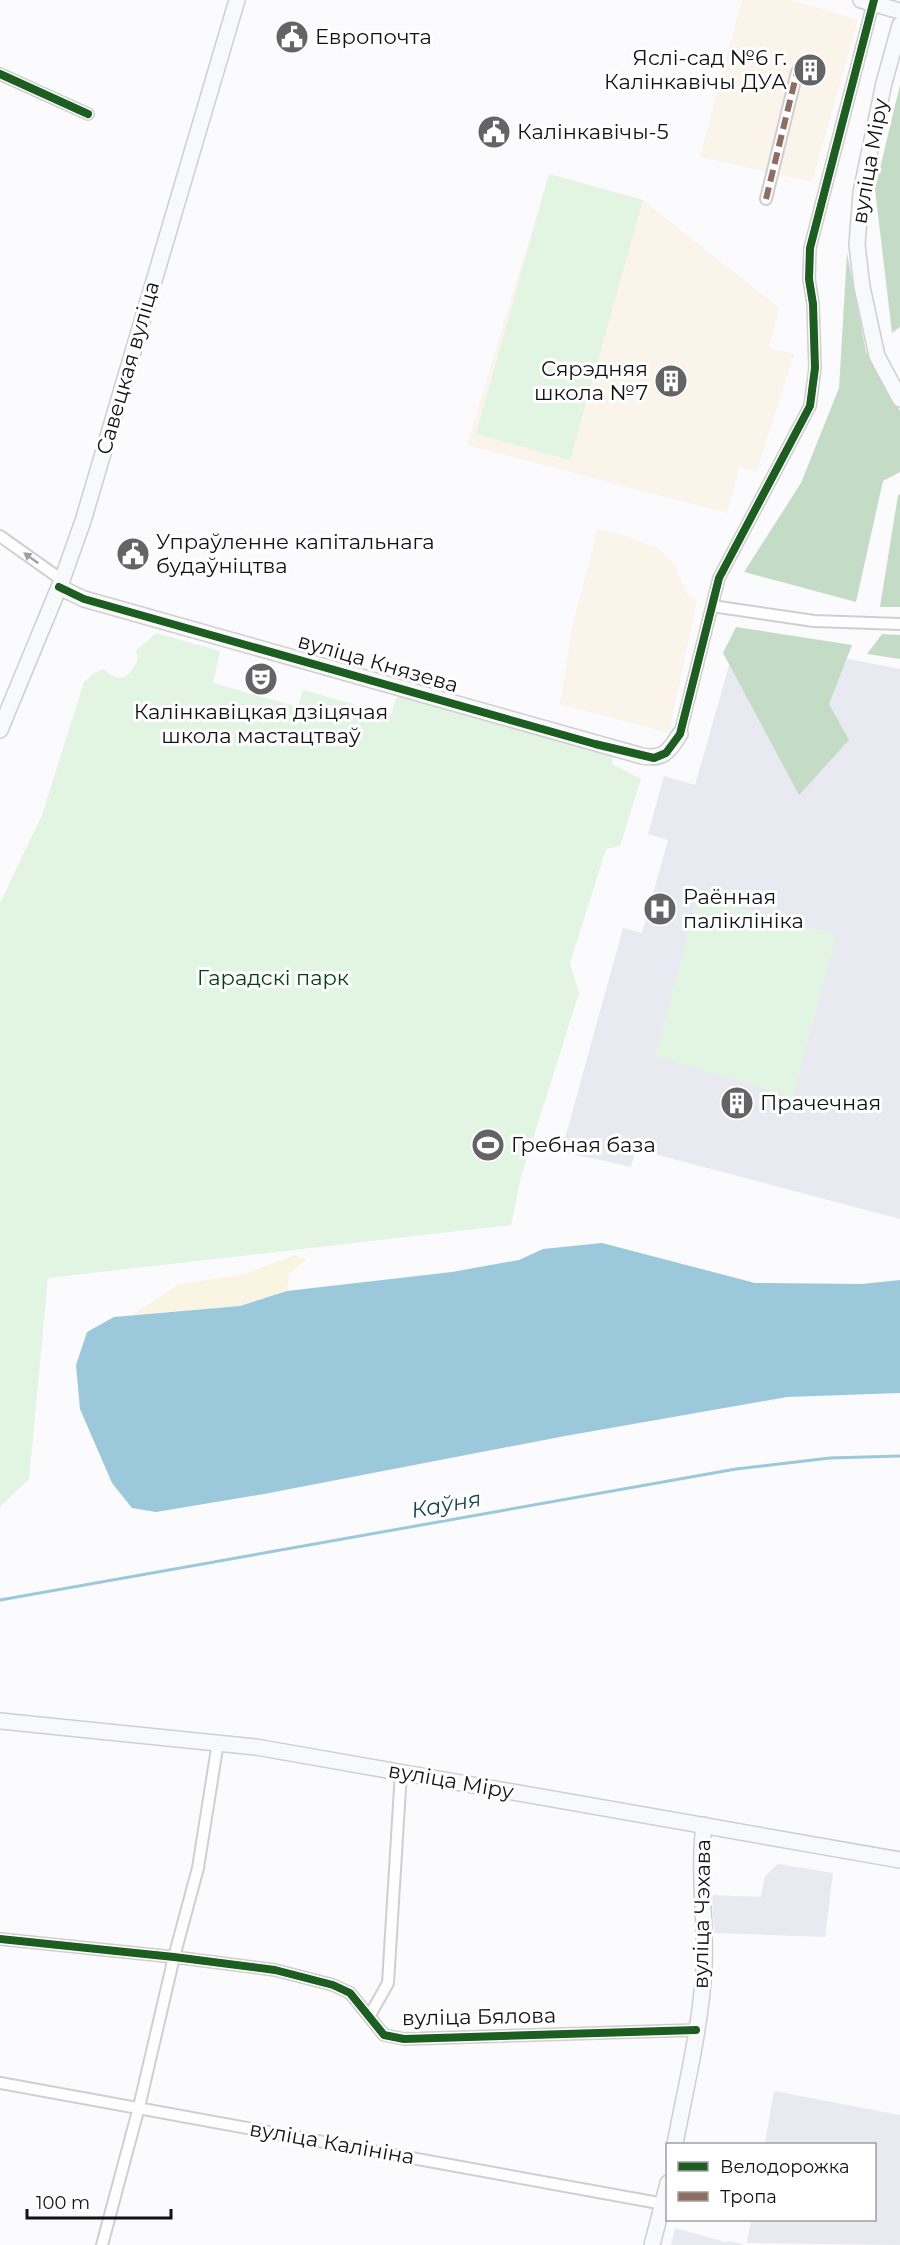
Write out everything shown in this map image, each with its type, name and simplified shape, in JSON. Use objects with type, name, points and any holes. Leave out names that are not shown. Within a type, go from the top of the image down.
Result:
[{"type":"main road","name":"Савецкая вуліца","points":[[0,730],[60,584],[94,482],[237,0]]},
{"type":"main road","points":[[870,1],[900,11]]},
{"type":"main road","name":"вуліца Міру","points":[[900,25],[884,83],[861,192],[858,245],[862,287],[877,356],[900,399]]},
{"type":"main road","name":"вуліца Князева","points":[[60,584],[84,599],[642,756],[654,758],[666,753],[680,734]]},
{"type":"main road","name":"вуліца Міру","points":[[0,1721],[218,1742],[900,1860]]},
{"type":"main road","name":"вуліца Чэхава","points":[[675,2143],[696,2030],[704,1968],[701,1858],[704,1825]]},
{"type":"main road","points":[[652,2245],[666,2194]]},
{"type":"street","points":[[680,734],[719,578],[810,406],[815,368],[813,304],[808,279],[810,248],[870,1]]},
{"type":"street","points":[[766,199],[796,72]]},
{"type":"street","points":[[0,74],[88,114]]},
{"type":"street","points":[[0,536],[60,584]]},
{"type":"street","points":[[712,606],[814,621],[900,624]]},
{"type":"street","points":[[102,2245],[139,2108],[174,1957],[198,1868],[218,1742]]},
{"type":"street","points":[[370,2015],[388,1983],[401,1772]]},
{"type":"street","name":"вуліца Бялова","points":[[0,1939],[275,1970],[333,1985],[350,1993],[384,2035],[404,2039],[696,2030]]},
{"type":"street","name":"вуліца Калініна","points":[[0,2083],[664,2204]]},
{"type":"shaded area","points":[[742,0],[791,0],[858,20],[812,182],[700,157]]},
{"type":"shaded area","points":[[549,174],[643,200],[779,308],[769,348],[794,354],[757,471],[739,468],[727,513],[467,445]]},
{"type":"shaded area","points":[[598,529],[658,548],[675,565],[688,596],[697,600],[669,733],[560,704],[573,623]]},
{"type":"shaded area","points":[[737,637],[900,669],[900,1219],[636,1149],[631,1167],[561,1153],[623,928],[642,933],[668,840],[648,834],[664,776],[695,785]]},
{"type":"shaded area","points":[[778,1864],[833,1873],[825,1937],[714,1933],[712,1895],[761,1897],[765,1876]]},
{"type":"shaded area","points":[[774,2091],[900,2115],[900,2245],[747,2243],[751,2221],[876,2221],[876,2143],[765,2143]]},
{"type":"shaded area","points":[[675,2228],[725,2242],[745,2245],[671,2245]]},
{"type":"green space","points":[[900,85],[900,327],[892,333],[875,189]]},
{"type":"green space","points":[[549,174],[643,200],[570,460],[476,434]]},
{"type":"green space","points":[[847,253],[866,352],[881,374],[900,411],[900,472],[883,481],[856,602],[744,572],[801,483],[839,388]]},
{"type":"green space","points":[[900,494],[900,607],[880,607],[898,495]]},
{"type":"green space","points":[[736,627],[852,645],[829,704],[849,740],[799,795],[723,653]]},
{"type":"green space","name":"Гарадскі парк","points":[[156,633],[220,651],[213,683],[298,707],[303,690],[391,715],[396,699],[402,694],[613,753],[612,764],[641,779],[620,846],[606,849],[570,963],[579,993],[521,1177],[511,1225],[48,1278],[29,1479],[0,1507],[0,903],[42,815],[84,682],[103,669],[115,677],[128,675],[138,659],[136,651]]},
{"type":"green space","points":[[882,634],[900,635],[900,659],[867,654]]},
{"type":"green space","points":[[698,897],[837,934],[793,1097],[655,1056]]},
{"type":"sand","points":[[295,1255],[306,1260],[289,1274],[287,1291],[240,1306],[132,1315],[179,1284],[242,1275]]},
{"type":"water","points":[[602,1243],[755,1283],[862,1284],[900,1280],[900,1393],[787,1397],[156,1512],[132,1508],[112,1483],[80,1409],[76,1365],[87,1332],[114,1317],[240,1306],[287,1291],[452,1272],[519,1260],[543,1249]]},
{"type":"waterway","name":"Каўня","points":[[0,1600],[736,1469],[830,1458],[900,1456]]},
{"type":"marked path","points":[[766,199],[797,72]]},
{"type":"cycle path","points":[[59,587],[84,599],[595,744],[654,758],[666,753],[680,734],[719,578],[810,406],[815,368],[813,304],[809,279],[810,248],[874,0]]},
{"type":"cycle path","points":[[0,74],[88,114]]},
{"type":"cycle path","points":[[0,1939],[275,1970],[333,1985],[350,1993],[384,2035],[404,2039],[696,2030]]},
{"type":"place","name":"Европочта","points":[[292,37]]},
{"type":"place","name":"Яслі-сад №6 г. Калінкавічы ДУА","points":[[810,70]]},
{"type":"place","name":"Калінкавічы-5","points":[[494,132]]},
{"type":"place","name":"Сярэдняя школа №7","points":[[671,381]]},
{"type":"place","name":"Упраўленне капітальнага будаўніцтва","points":[[133,554]]},
{"type":"place","name":"Калінкавіцкая дзіцячая школа мастацтваў","points":[[261,679]]},
{"type":"place","name":"Раённая паліклініка","points":[[660,909]]},
{"type":"place","name":"Прачечная","points":[[737,1103]]},
{"type":"place","name":"Гребная база","points":[[488,1145]]}]
